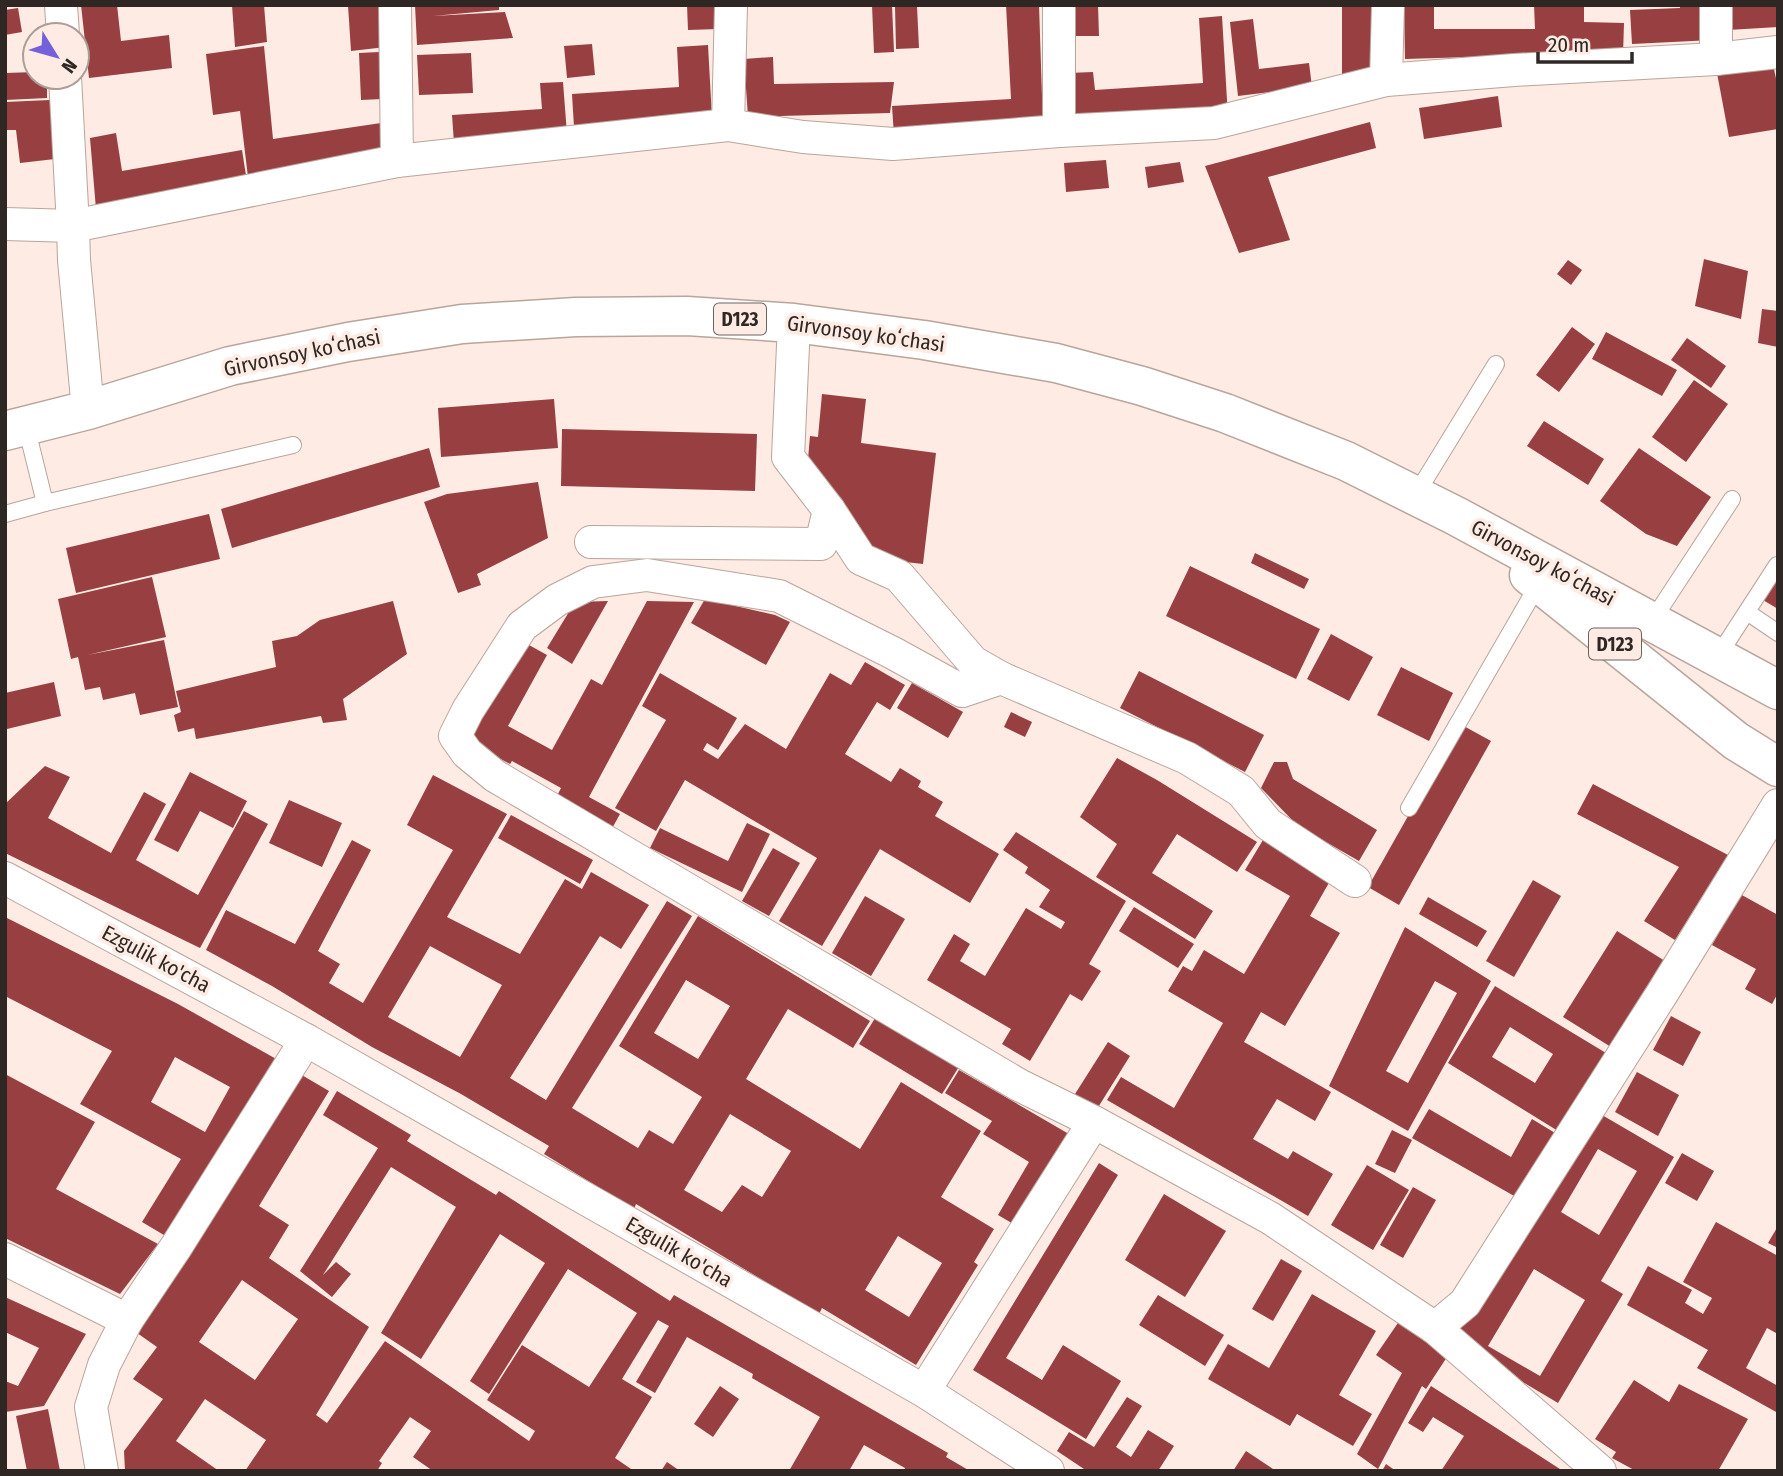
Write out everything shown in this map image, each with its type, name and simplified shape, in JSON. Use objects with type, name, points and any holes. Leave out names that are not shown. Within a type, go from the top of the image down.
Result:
[{"type":"main road","name":"Girvonsoy koʻchasi","points":[[16,428],[88,410],[230,366],[348,342],[462,324],[576,317],[687,316],[793,323],[924,340],[1056,363],[1142,386],[1225,413],[1334,457],[1456,516],[1778,690]]},
{"type":"main road","name":"Girvonsoy koʻchasi","points":[[1456,516],[1736,741],[1778,767]]},
{"type":"street","points":[[395,5],[397,161]]},
{"type":"street","points":[[729,125],[731,5]]},
{"type":"street","points":[[1059,5],[1059,131]]},
{"type":"street","points":[[1386,80],[1388,5]]},
{"type":"street","points":[[1716,5],[1716,59]]},
{"type":"street","points":[[5,223],[73,226],[397,161],[729,125],[803,137],[893,144],[1214,122],[1386,80],[1514,69],[1716,59],[1778,52]]},
{"type":"street","points":[[66,91],[74,260],[88,410]]},
{"type":"street","points":[[793,323],[788,457],[862,559],[899,576],[973,662],[1001,678],[1187,758],[1241,791],[1268,824],[1356,881]]},
{"type":"street","points":[[590,542],[821,544],[829,510]]},
{"type":"street","points":[[1001,678],[962,691],[779,596],[647,575],[593,582],[557,600],[522,626],[468,710],[455,736],[467,753],[495,776],[1019,1085],[1094,1122],[1270,1218],[1435,1328],[1600,1471]]},
{"type":"street","points":[[1435,1328],[1465,1303],[1663,992],[1778,805]]},
{"type":"street","name":"Ezgulik ko'cha","points":[[5,878],[306,1040],[925,1391],[1048,1471]]},
{"type":"street","points":[[102,1471],[90,1406],[104,1365],[127,1320],[306,1040]]},
{"type":"street","points":[[925,1391],[1094,1122]]},
{"type":"street","points":[[5,1259],[127,1320]]},
{"type":"lane","points":[[1415,496],[1496,364]]},
{"type":"lane","points":[[16,428],[45,503]]},
{"type":"lane","points":[[5,514],[293,445]]},
{"type":"lane","points":[[1652,621],[1732,499]]},
{"type":"lane","points":[[1718,656],[1777,565]]},
{"type":"lane","points":[[1409,808],[1539,583]]},
{"type":"lane","points":[[1747,612],[1778,633]]},
{"type":"building","points":[[81,5],[117,5],[121,41],[169,35],[172,68],[91,78],[91,21],[83,21]]},
{"type":"building","points":[[232,5],[264,5],[267,42],[235,47]]},
{"type":"building","points":[[348,5],[384,5],[386,47],[351,51]]},
{"type":"building","points":[[415,5],[499,5],[499,10],[433,16],[505,12],[513,38],[417,45]]},
{"type":"building","points":[[687,5],[717,5],[718,29],[688,30]]},
{"type":"building","points":[[872,5],[892,5],[894,52],[874,53]]},
{"type":"building","points":[[1006,5],[1039,5],[1043,126],[894,135],[892,106],[1011,99]]},
{"type":"building","points":[[1073,5],[1098,5],[1099,36],[1074,36]]},
{"type":"building","points":[[1342,5],[1376,5],[1376,81],[1342,85]]},
{"type":"building","points":[[1404,5],[1434,5],[1434,29],[1535,29],[1534,5],[1584,5],[1584,22],[1624,23],[1623,55],[1405,59]]},
{"type":"building","points":[[1680,5],[1711,5],[1712,40],[1632,44],[1630,10],[1680,8]]},
{"type":"building","points":[[1723,5],[1778,5],[1778,27],[1728,30]]},
{"type":"building","points":[[895,6],[917,6],[919,48],[896,49]]},
{"type":"building","points":[[18,8],[21,32],[5,35],[5,10]]},
{"type":"building","points":[[1222,16],[1228,117],[1070,126],[1068,73],[1093,72],[1095,90],[1203,83],[1199,18]]},
{"type":"building","points":[[1253,19],[1259,69],[1309,63],[1312,87],[1238,96],[1230,22]]},
{"type":"building","points":[[592,44],[595,75],[567,78],[564,46]]},
{"type":"building","points":[[708,45],[712,118],[574,127],[572,94],[679,87],[677,47]]},
{"type":"building","points":[[264,46],[273,139],[381,123],[386,156],[248,177],[240,111],[213,115],[206,54]]},
{"type":"building","points":[[379,52],[382,99],[361,100],[359,53]]},
{"type":"building","points":[[471,53],[473,93],[419,95],[417,55]]},
{"type":"building","points":[[773,57],[774,84],[894,82],[890,113],[748,117],[744,59]]},
{"type":"building","points":[[1774,69],[1778,88],[1778,129],[1729,137],[1717,73]]},
{"type":"building","points":[[21,72],[21,91],[47,91],[47,98],[5,100],[5,73]]},
{"type":"building","points":[[563,82],[567,134],[454,143],[452,115],[542,109],[540,83]]},
{"type":"building","points":[[1498,96],[1502,127],[1424,139],[1419,108]]},
{"type":"building","points":[[50,100],[55,159],[20,163],[16,130],[5,130],[5,102]]},
{"type":"building","points":[[1370,122],[1376,148],[1268,177],[1290,240],[1239,253],[1205,166]]},
{"type":"building","points":[[116,133],[122,171],[242,150],[247,182],[96,209],[90,138]]},
{"type":"building","points":[[1106,160],[1109,188],[1066,192],[1064,163]]},
{"type":"building","points":[[1180,162],[1184,182],[1148,188],[1145,167]]},
{"type":"building","points":[[1704,259],[1748,271],[1741,319],[1695,306]]},
{"type":"building","points":[[1568,260],[1582,270],[1571,285],[1557,274]]},
{"type":"building","points":[[1762,309],[1778,311],[1778,347],[1758,343]]},
{"type":"building","points":[[1572,327],[1595,344],[1559,392],[1536,375]]},
{"type":"building","points":[[1606,332],[1677,370],[1662,396],[1592,359]]},
{"type":"building","points":[[1687,338],[1726,366],[1711,388],[1671,360]]},
{"type":"building","points":[[1694,380],[1728,404],[1686,462],[1652,437]]},
{"type":"building","points":[[822,394],[866,399],[861,443],[936,453],[923,564],[879,559],[847,507],[807,471],[810,436],[818,437]]},
{"type":"building","points":[[554,399],[558,448],[441,457],[438,408]]},
{"type":"building","points":[[1544,421],[1604,459],[1588,485],[1527,446]]},
{"type":"building","points":[[562,429],[757,434],[755,491],[561,486]]},
{"type":"building","points":[[429,448],[440,487],[232,548],[221,509]]},
{"type":"building","points":[[1639,448],[1711,497],[1677,546],[1646,534],[1600,501]]},
{"type":"building","points":[[538,482],[548,538],[477,574],[481,585],[458,593],[424,502],[447,494]]},
{"type":"building","points":[[209,514],[220,559],[76,593],[66,548]]},
{"type":"building","points":[[1255,553],[1309,579],[1304,589],[1251,563]]},
{"type":"building","points":[[1190,566],[1320,629],[1296,679],[1166,616]]},
{"type":"building","points":[[1778,575],[1778,609],[1763,600]]},
{"type":"building","points":[[152,577],[166,637],[87,655],[164,640],[178,707],[140,715],[135,693],[103,700],[100,687],[85,690],[78,657],[71,659],[58,599]]},
{"type":"building","points":[[705,599],[775,615],[790,622],[766,665],[691,623]]},
{"type":"building","points":[[393,601],[407,654],[343,699],[347,720],[323,723],[321,716],[196,739],[194,728],[178,732],[174,715],[181,712],[176,691],[276,667],[272,641],[297,636],[320,620]]},
{"type":"building","points":[[608,601],[572,664],[547,648],[575,602]]},
{"type":"building","points":[[647,601],[694,602],[589,797],[620,814],[610,832],[554,802],[561,788],[512,761],[510,764],[465,740],[520,640],[547,655],[508,726],[552,750],[591,679],[602,685]]},
{"type":"building","points":[[1331,634],[1373,657],[1349,701],[1307,679]]},
{"type":"building","points":[[865,662],[905,685],[890,710],[877,702],[845,754],[891,782],[900,768],[921,781],[918,787],[943,802],[935,816],[999,854],[970,903],[880,849],[822,946],[779,921],[817,858],[685,780],[656,831],[615,808],[666,720],[642,706],[660,673],[737,718],[718,750],[707,743],[703,750],[718,759],[745,724],[786,749],[830,673],[851,685]]},
{"type":"building","points":[[1401,667],[1453,693],[1429,741],[1377,715]]},
{"type":"building","points":[[1139,671],[1264,735],[1245,772],[1120,708]]},
{"type":"building","points":[[54,682],[61,716],[7,729],[5,693]]},
{"type":"building","points":[[912,683],[963,712],[948,738],[897,708]]},
{"type":"building","points":[[1011,712],[1032,722],[1025,737],[1004,727]]},
{"type":"building","points":[[1460,724],[1491,741],[1399,905],[1368,887]]},
{"type":"building","points":[[1117,758],[1257,842],[1237,872],[1177,834],[1152,873],[1213,911],[1195,939],[1096,877],[1117,844],[1080,817]]},
{"type":"building","points":[[1274,762],[1287,762],[1293,779],[1377,830],[1359,861],[1298,826],[1261,788]]},
{"type":"building","points":[[45,766],[70,777],[48,818],[111,853],[144,792],[166,804],[136,860],[198,895],[244,811],[268,824],[200,948],[5,853],[5,804]]},
{"type":"building","points":[[190,772],[247,801],[233,828],[200,811],[178,852],[154,840]]},
{"type":"building","points":[[433,775],[507,814],[447,917],[520,954],[565,879],[582,889],[591,872],[649,905],[621,949],[600,936],[510,1078],[546,1100],[667,901],[692,916],[572,1108],[638,1148],[649,1130],[673,1144],[702,1097],[619,1046],[698,916],[870,1021],[853,1048],[788,1009],[746,1079],[860,1149],[901,1082],[981,1131],[941,1197],[994,1229],[974,1262],[978,1265],[916,1365],[822,1308],[819,1314],[636,1204],[634,1209],[544,1154],[549,1146],[206,950],[226,910],[295,944],[352,840],[371,850],[318,951],[340,964],[329,983],[363,1003],[453,850],[407,825]],"holes":[[[430,946],[502,985],[460,1057],[388,1017]],[[686,980],[730,1006],[698,1059],[654,1033]],[[730,1114],[791,1151],[762,1197],[742,1185],[722,1212],[684,1190]],[[898,1236],[942,1263],[909,1317],[865,1290]]]},
{"type":"building","points":[[1593,784],[1728,855],[1675,940],[1644,921],[1679,867],[1577,814]]},
{"type":"building","points":[[289,800],[342,823],[322,867],[269,843]]},
{"type":"building","points":[[511,815],[593,860],[580,884],[498,838]]},
{"type":"building","points":[[747,823],[770,834],[742,892],[650,848],[660,828],[728,861]]},
{"type":"building","points":[[1016,832],[1126,901],[1089,964],[1101,971],[1082,1001],[1070,994],[1030,1061],[1002,1044],[1011,1029],[927,980],[954,934],[970,944],[960,961],[985,976],[1026,908],[1061,929],[1065,922],[1039,907],[1050,890],[1025,873],[1028,867],[1003,850]]},
{"type":"building","points":[[1263,840],[1330,881],[1310,916],[1340,933],[1285,1026],[1261,1012],[1244,1042],[1331,1092],[1315,1121],[1277,1099],[1253,1139],[1288,1159],[1293,1151],[1333,1174],[1308,1216],[1107,1100],[1121,1077],[1174,1108],[1223,1023],[1168,991],[1183,966],[1192,971],[1204,950],[1244,974],[1290,896],[1245,870]]},
{"type":"building","points":[[773,848],[800,863],[769,916],[742,901]]},
{"type":"building","points":[[1533,880],[1561,896],[1514,977],[1486,961]]},
{"type":"building","points":[[1740,894],[1778,915],[1778,993],[1772,1004],[1745,989],[1756,969],[1712,945]]},
{"type":"building","points":[[865,896],[905,919],[871,976],[832,953]]},
{"type":"building","points":[[1428,897],[1487,931],[1477,947],[1419,914]]},
{"type":"building","points":[[1134,907],[1194,944],[1178,968],[1119,931]]},
{"type":"building","points":[[5,917],[178,1004],[278,1060],[169,1238],[142,1222],[181,1159],[80,1104],[112,1051],[5,996]],"holes":[[[175,1057],[230,1087],[205,1132],[151,1102]]]},
{"type":"building","points":[[1405,927],[1491,981],[1408,1131],[1329,1086]],"holes":[[[1435,981],[1457,993],[1408,1083],[1386,1071]]]},
{"type":"building","points":[[1617,931],[1665,961],[1611,1047],[1563,1017]]},
{"type":"building","points":[[1495,986],[1606,1053],[1558,1131],[1448,1063]],"holes":[[[1510,1027],[1553,1054],[1535,1083],[1492,1057]]]},
{"type":"building","points":[[877,1015],[960,1065],[942,1094],[859,1044]]},
{"type":"building","points":[[1671,1016],[1701,1032],[1683,1066],[1653,1050]]},
{"type":"building","points":[[1108,1042],[1130,1056],[1097,1109],[1075,1094]]},
{"type":"building","points":[[959,1070],[1074,1137],[1020,1228],[998,1215],[1029,1162],[983,1134],[992,1121],[945,1093]]},
{"type":"building","points":[[1637,1072],[1679,1095],[1658,1136],[1615,1112]]},
{"type":"building","points":[[5,1074],[95,1122],[56,1189],[158,1244],[120,1294],[5,1238]]},
{"type":"building","points":[[300,1074],[329,1091],[259,1206],[289,1225],[269,1258],[369,1327],[316,1415],[327,1423],[385,1341],[529,1441],[535,1431],[487,1400],[522,1345],[589,1387],[637,1313],[568,1269],[489,1394],[470,1381],[545,1263],[500,1234],[421,1359],[381,1333],[456,1207],[391,1167],[323,1275],[336,1262],[351,1274],[332,1297],[300,1271],[378,1148],[323,1115],[337,1091],[411,1135],[407,1141],[496,1195],[499,1191],[670,1301],[674,1295],[948,1453],[946,1457],[970,1471],[904,1471],[905,1468],[864,1445],[849,1471],[789,1471],[820,1417],[752,1378],[753,1374],[687,1337],[655,1393],[636,1382],[669,1326],[658,1320],[622,1379],[652,1397],[615,1458],[634,1471],[433,1471],[413,1457],[431,1431],[410,1417],[379,1461],[382,1463],[377,1471],[245,1471],[266,1440],[205,1399],[176,1441],[219,1471],[125,1471],[124,1451],[163,1399],[133,1379],[157,1347],[130,1328]],"holes":[[[242,1280],[298,1319],[255,1380],[199,1342]]]},
{"type":"building","points":[[1590,1108],[1674,1157],[1601,1281],[1623,1294],[1558,1403],[1452,1340]],"holes":[[[1598,1149],[1637,1171],[1599,1235],[1561,1212]],[[1534,1269],[1585,1300],[1540,1376],[1488,1346]]]},
{"type":"building","points":[[1429,1109],[1511,1157],[1532,1119],[1560,1136],[1523,1201],[1412,1138]]},
{"type":"building","points":[[1392,1130],[1412,1140],[1395,1173],[1375,1164]]},
{"type":"building","points":[[1682,1153],[1714,1171],[1697,1201],[1665,1183]]},
{"type":"building","points":[[1099,1163],[1118,1175],[1006,1358],[1042,1380],[1063,1345],[1121,1381],[1086,1439],[973,1370]]},
{"type":"building","points":[[1367,1165],[1409,1190],[1373,1250],[1331,1225]]},
{"type":"building","points":[[1413,1187],[1436,1200],[1403,1258],[1380,1245]]},
{"type":"building","points":[[1164,1194],[1226,1231],[1185,1297],[1125,1260]]},
{"type":"building","points":[[1716,1222],[1778,1256],[1778,1329],[1776,1333],[1767,1328],[1746,1368],[1778,1386],[1778,1413],[1697,1368],[1708,1350],[1627,1305],[1648,1266],[1692,1290],[1685,1303],[1703,1314],[1712,1298],[1683,1282]]},
{"type":"building","points":[[1778,1226],[1778,1248],[1768,1243]]},
{"type":"building","points":[[1281,1259],[1302,1271],[1273,1321],[1252,1309]]},
{"type":"building","points":[[1312,1294],[1376,1331],[1339,1395],[1372,1414],[1353,1446],[1297,1414],[1290,1426],[1208,1379],[1228,1344],[1269,1368]]},
{"type":"building","points":[[1158,1295],[1224,1335],[1205,1366],[1139,1325]]},
{"type":"building","points":[[5,1297],[86,1334],[44,1406],[5,1412],[5,1381],[18,1386],[39,1348],[5,1332]]},
{"type":"building","points":[[1400,1320],[1449,1354],[1426,1389],[1422,1386],[1378,1469],[1357,1454],[1402,1373],[1376,1355]]},
{"type":"building","points":[[1634,1380],[1669,1402],[1679,1384],[1748,1419],[1718,1471],[1636,1471],[1612,1458],[1616,1452],[1595,1439]]},
{"type":"building","points":[[720,1386],[739,1399],[713,1437],[694,1424]]},
{"type":"building","points":[[1431,1386],[1563,1471],[1441,1471],[1464,1436],[1433,1417],[1423,1432],[1408,1423]]},
{"type":"building","points":[[1127,1397],[1142,1406],[1116,1447],[1131,1457],[1148,1430],[1174,1446],[1158,1471],[1087,1471],[1057,1451],[1069,1432],[1094,1447]]},
{"type":"building","points":[[48,1409],[60,1471],[27,1471],[16,1416]]},
{"type":"building","points":[[1246,1451],[1276,1471],[1233,1471]]},
{"type":"building","points":[[667,1462],[680,1471],[661,1471]]},
{"type":"building","points":[[1386,1464],[1396,1471],[1382,1471]]}]
